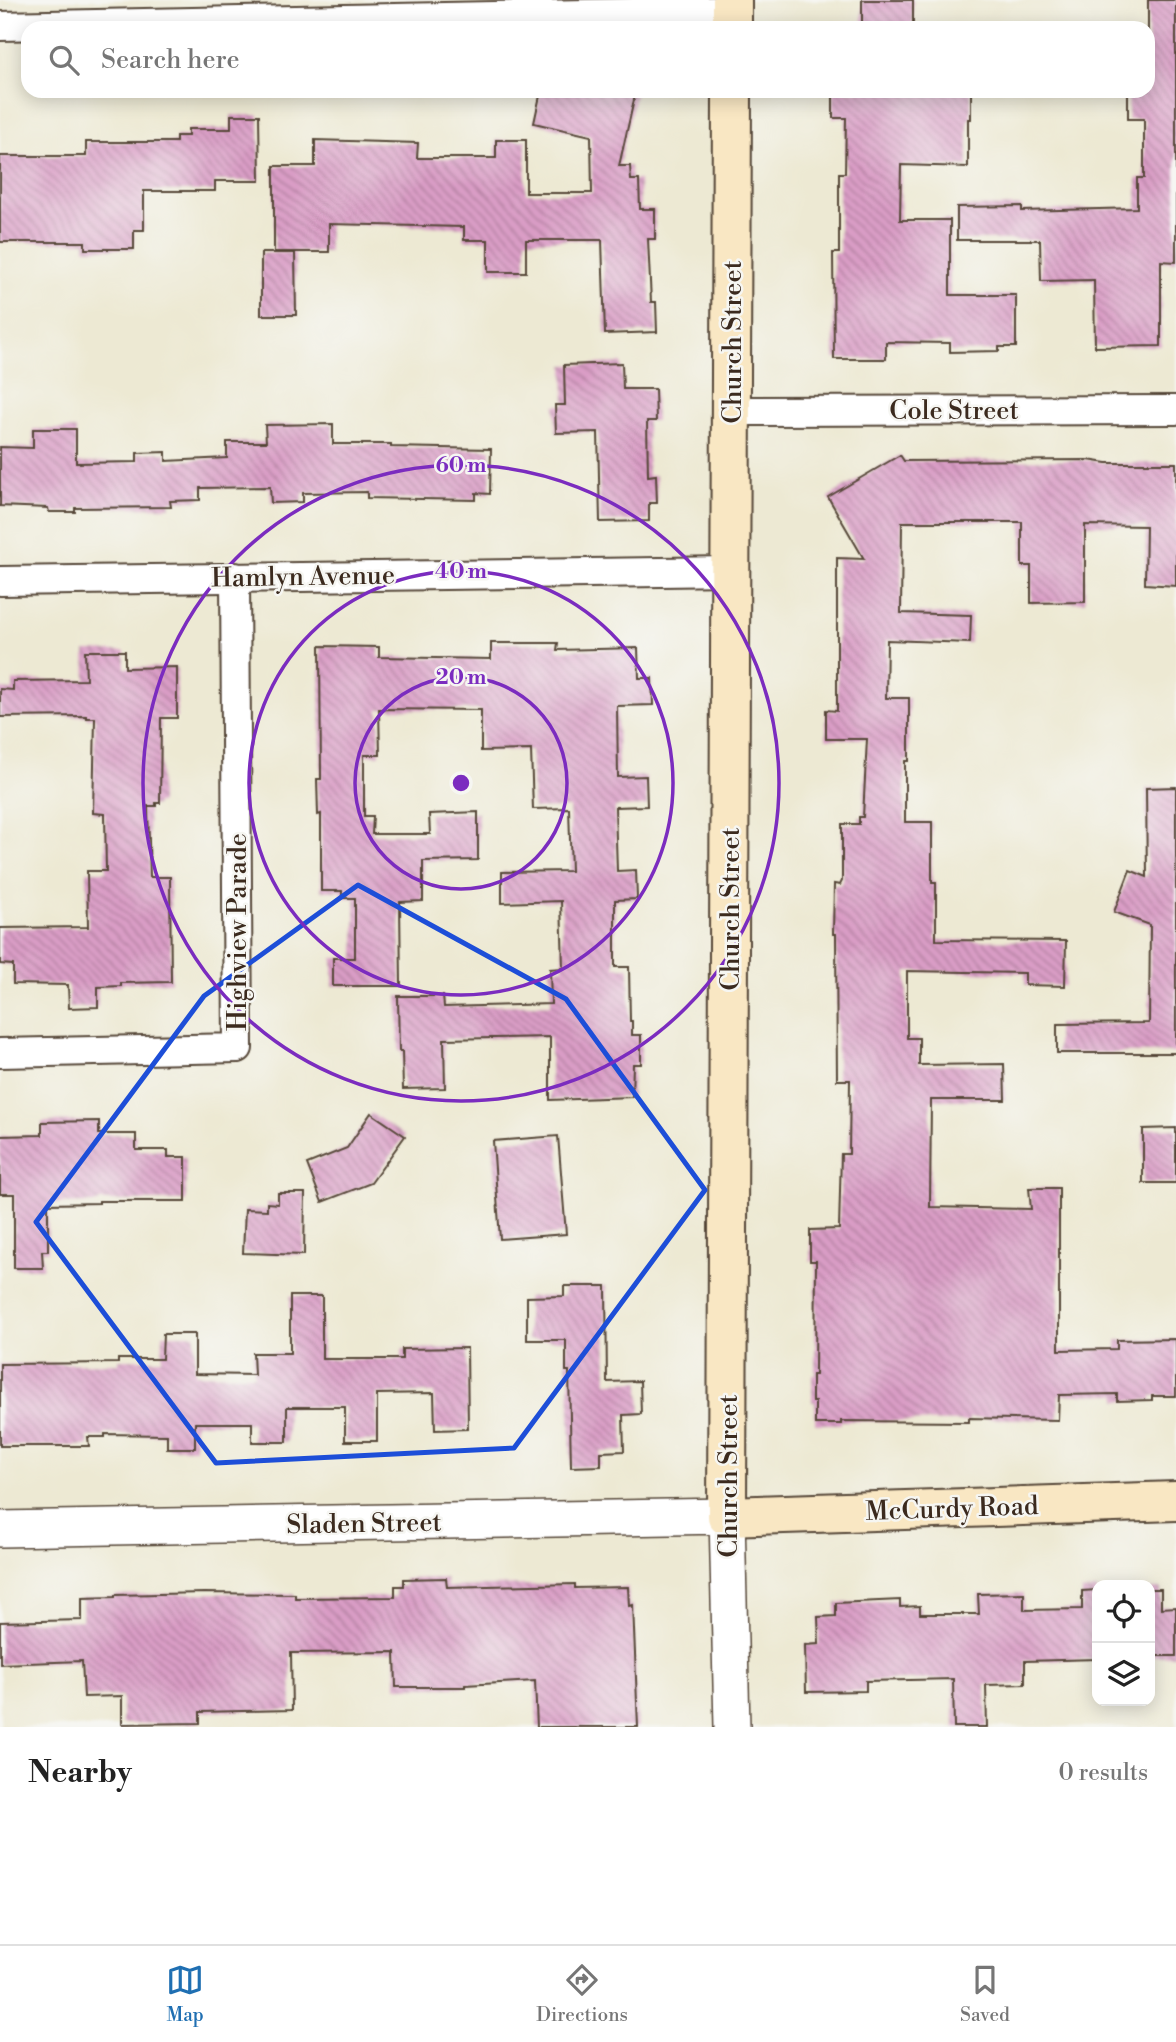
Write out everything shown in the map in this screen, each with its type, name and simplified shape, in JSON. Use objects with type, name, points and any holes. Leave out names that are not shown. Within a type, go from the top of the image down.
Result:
[{"type":"main road","name":"Church Street","points":[[727,1516],[732,98]]},
{"type":"main road","name":"McCurdy Road","points":[[727,1516],[1176,1501]]},
{"type":"street","points":[[45,21],[135,11],[732,13]]},
{"type":"street","points":[[0,26],[21,24]]},
{"type":"street","name":"Cole Street","points":[[731,411],[1176,410]]},
{"type":"street","name":"Hamlyn Avenue","points":[[0,581],[731,571]]},
{"type":"street","name":"Highview Parade","points":[[0,1053],[238,1048],[236,577]]},
{"type":"street","name":"Sladen Street","points":[[0,1530],[727,1516]]},
{"type":"street","name":"Church Street","points":[[727,1516],[732,1727]]},
{"type":"highlighted area","points":[[358,885],[566,999],[705,1190],[514,1448],[216,1463],[36,1222],[204,996]]},
{"type":"building","points":[[862,0],[913,0],[913,21],[862,21]]},
{"type":"building","points":[[1148,0],[1176,0],[1176,262],[1161,261],[1161,346],[1095,347],[1094,280],[1041,281],[1040,240],[957,240],[957,207],[1022,206],[1022,211],[1137,208],[1137,178],[1144,178],[1144,119],[1128,119],[1128,98],[1155,98],[1155,21],[1148,21]]},
{"type":"building","points":[[539,98],[634,98],[619,166],[630,166],[631,180],[639,180],[640,209],[655,209],[655,239],[648,239],[651,302],[656,302],[657,332],[605,334],[602,240],[526,240],[526,272],[488,272],[488,240],[464,240],[464,227],[329,224],[329,252],[274,252],[274,166],[315,166],[315,140],[418,143],[417,158],[496,158],[496,140],[526,140],[526,193],[592,193],[591,136],[534,123]]},
{"type":"building","points":[[833,98],[971,98],[968,167],[901,165],[900,220],[950,220],[950,295],[1016,295],[1016,347],[999,347],[999,351],[950,352],[950,343],[886,342],[886,359],[834,359],[833,253],[839,253],[839,173],[845,173],[846,118],[833,118]]},
{"type":"building","points":[[231,115],[259,115],[260,181],[215,181],[215,191],[144,191],[144,230],[134,230],[134,249],[85,249],[85,242],[0,242],[0,156],[86,156],[86,142],[176,142],[176,136],[188,136],[188,129],[231,129]]},
{"type":"building","points":[[261,253],[295,253],[296,315],[261,315]]},
{"type":"building","points":[[622,363],[623,389],[655,389],[656,421],[647,421],[648,476],[656,475],[657,503],[649,503],[649,521],[600,522],[598,432],[556,433],[555,405],[565,405],[564,365]]},
{"type":"building","points":[[333,424],[333,444],[491,449],[490,494],[476,493],[476,500],[367,498],[367,492],[303,493],[303,502],[271,503],[270,487],[200,488],[200,500],[170,501],[171,507],[75,508],[75,512],[49,512],[48,508],[0,506],[0,447],[33,448],[33,429],[76,429],[76,463],[137,462],[137,453],[166,452],[166,461],[227,458],[227,442],[266,442],[265,425]]},
{"type":"building","points":[[900,455],[904,461],[1088,460],[1107,463],[1176,463],[1176,586],[1145,584],[1146,526],[1085,525],[1085,602],[1031,603],[1031,566],[1022,566],[1022,522],[902,522],[901,613],[971,615],[970,643],[887,640],[886,698],[909,698],[905,822],[932,822],[936,940],[1066,941],[1065,986],[1025,985],[1025,973],[907,971],[907,1038],[919,1038],[919,1065],[1004,1064],[1005,1100],[931,1100],[930,1207],[1031,1209],[1029,1188],[1059,1188],[1059,1350],[1117,1349],[1117,1340],[1176,1339],[1176,1396],[1117,1401],[1117,1394],[1059,1395],[1058,1420],[969,1418],[969,1422],[841,1421],[841,1424],[815,1424],[812,1375],[815,1375],[816,1261],[810,1261],[810,1230],[839,1229],[841,1154],[849,1154],[850,1080],[837,1080],[834,884],[840,885],[842,881],[842,824],[859,824],[859,817],[863,817],[867,739],[826,739],[826,710],[837,711],[837,558],[864,559],[828,497]]},
{"type":"building","points":[[491,643],[558,643],[557,650],[638,648],[639,678],[652,678],[653,705],[617,706],[618,777],[646,776],[647,806],[615,807],[617,871],[636,870],[637,899],[615,900],[615,967],[629,967],[632,1035],[641,1035],[641,1064],[633,1064],[632,1097],[550,1100],[550,1037],[444,1039],[445,1088],[403,1089],[398,996],[443,996],[444,1007],[551,1004],[550,969],[563,968],[561,901],[502,903],[502,872],[571,871],[569,808],[533,809],[531,750],[481,751],[481,710],[379,709],[380,755],[364,755],[364,816],[373,816],[372,834],[430,834],[429,814],[478,812],[478,860],[423,861],[423,901],[400,902],[401,986],[333,986],[333,958],[355,958],[355,898],[342,898],[342,891],[321,891],[321,814],[318,815],[317,779],[321,779],[320,646],[379,647],[379,657],[491,659]]},
{"type":"building","points":[[85,651],[125,651],[125,668],[177,667],[177,718],[161,718],[160,803],[148,806],[150,877],[170,877],[171,982],[121,983],[121,986],[98,987],[98,1007],[69,1008],[68,985],[13,984],[13,965],[0,964],[0,928],[88,927],[87,871],[106,871],[105,814],[93,813],[95,718],[0,717],[0,689],[13,690],[13,681],[86,680]]},
{"type":"building","points":[[1176,787],[1176,1053],[1057,1053],[1057,1024],[1149,1023],[1150,925],[1114,912],[1130,870],[1147,877],[1146,788]]},
{"type":"building","points":[[371,1113],[405,1136],[371,1183],[322,1202],[307,1164],[347,1148]]},
{"type":"building","points":[[99,1121],[99,1134],[136,1134],[136,1150],[168,1150],[168,1157],[186,1157],[186,1201],[48,1204],[48,1251],[42,1251],[43,1268],[14,1268],[14,1194],[0,1194],[0,1136],[42,1135],[42,1122]]},
{"type":"building","points":[[1176,1128],[1176,1183],[1143,1183],[1143,1129]]},
{"type":"building","points":[[558,1136],[566,1234],[500,1239],[493,1141]]},
{"type":"building","points":[[278,1193],[305,1193],[304,1255],[243,1253],[245,1209],[267,1210],[267,1203],[278,1204]]},
{"type":"building","points":[[564,1286],[606,1286],[607,1382],[640,1381],[641,1414],[623,1415],[624,1451],[601,1452],[601,1466],[571,1467],[566,1340],[527,1340],[527,1297],[564,1296]]},
{"type":"building","points":[[290,1296],[322,1296],[322,1359],[402,1359],[402,1349],[467,1348],[468,1429],[435,1430],[434,1393],[377,1394],[377,1441],[345,1441],[345,1407],[287,1407],[287,1442],[252,1442],[252,1423],[195,1423],[195,1448],[167,1448],[167,1435],[105,1434],[105,1437],[88,1437],[89,1446],[0,1446],[0,1364],[118,1363],[118,1359],[162,1359],[163,1334],[195,1334],[195,1374],[254,1375],[253,1353],[290,1353]]},
{"type":"building","points":[[446,1578],[447,1587],[575,1584],[575,1588],[628,1587],[629,1606],[633,1605],[638,1727],[537,1727],[535,1681],[465,1687],[396,1687],[395,1652],[291,1653],[292,1710],[200,1712],[200,1723],[122,1724],[122,1696],[84,1697],[82,1661],[0,1664],[0,1622],[82,1620],[82,1598],[204,1593],[295,1594],[295,1598],[395,1597],[395,1586],[404,1586],[404,1579]]},
{"type":"building","points":[[1155,1589],[1161,1589],[1161,1608],[1176,1607],[1176,1656],[1155,1656]]},
{"type":"building","points":[[1092,1590],[1092,1659],[1025,1661],[1025,1684],[986,1685],[987,1727],[954,1727],[953,1679],[866,1681],[866,1691],[806,1692],[805,1645],[819,1644],[818,1617],[836,1616],[836,1603],[900,1600],[900,1607],[920,1606],[920,1614],[979,1614],[978,1594],[1024,1593],[1024,1610],[1082,1609],[1082,1591]]}]
